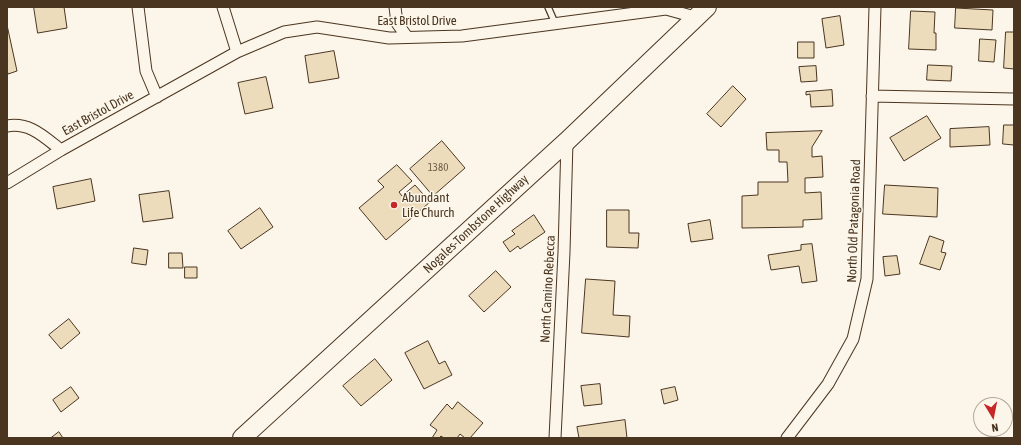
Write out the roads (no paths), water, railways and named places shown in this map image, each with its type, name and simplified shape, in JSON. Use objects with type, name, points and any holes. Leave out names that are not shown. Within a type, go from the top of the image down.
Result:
[{"type":"main road","name":"Nogales-Tombstone Highway","points":[[242,438],[566,141],[701,12]]},
{"type":"street","points":[[138,7],[146,71],[157,96]]},
{"type":"street","points":[[223,7],[237,52]]},
{"type":"street","points":[[395,7],[397,23],[407,37]]},
{"type":"street","name":"North Old Patagonia Road","points":[[787,438],[828,384],[853,339],[867,279],[876,7]]},
{"type":"street","name":"East Bristol Drive","points":[[7,183],[61,150],[237,52],[284,32],[317,27],[389,38],[462,36],[666,8],[701,12]]},
{"type":"street","points":[[872,96],[1014,99]]},
{"type":"street","points":[[7,126],[14,125],[32,128],[61,150]]},
{"type":"street","name":"North Camino Rebecca","points":[[555,438],[564,252],[566,141]]},
{"type":"lane","points":[[548,7],[554,23]]},
{"type":"place","name":"Abundant Life Church","points":[[394,205]]}]
